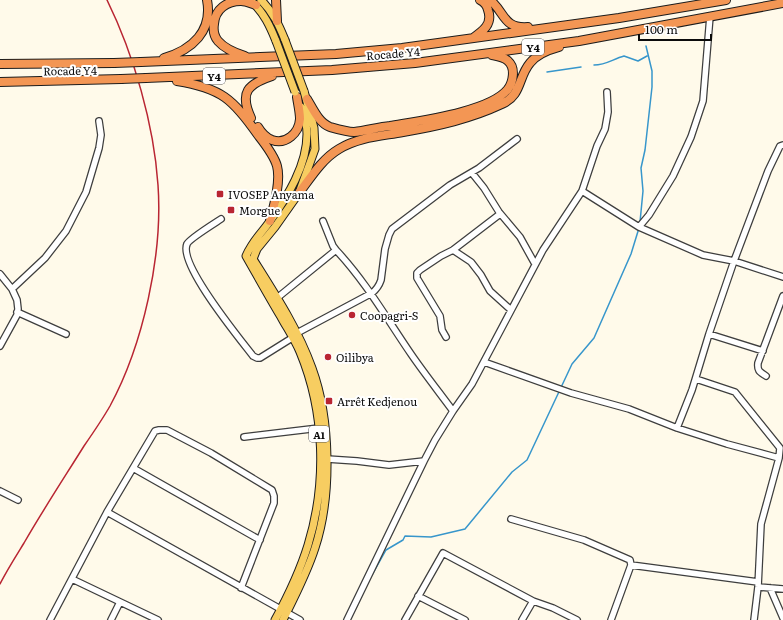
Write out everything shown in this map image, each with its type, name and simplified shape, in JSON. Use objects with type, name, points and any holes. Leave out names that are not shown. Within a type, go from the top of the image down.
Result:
[{"type":"highway","points":[[152,62],[172,56],[186,49],[196,41],[207,24],[209,8],[207,0]]},
{"type":"highway","points":[[276,0],[277,21]]},
{"type":"highway","points":[[472,39],[484,30],[489,23],[488,7],[480,0]]},
{"type":"highway","points":[[490,0],[494,3],[506,20],[513,26],[523,28],[569,25]]},
{"type":"highway","name":"Rocade Y4","points":[[0,64],[152,62],[336,54],[394,49],[569,25],[726,0]]},
{"type":"highway","points":[[252,58],[235,53],[224,47],[217,40],[213,30],[214,20],[218,10],[225,5],[242,1],[256,2]]},
{"type":"highway","name":"Rocade Y4","points":[[0,82],[281,73],[415,63],[579,41],[783,3]]},
{"type":"highway","points":[[299,193],[327,158],[339,149],[355,141],[450,123],[504,104],[515,96],[523,75],[530,63],[539,55],[555,48],[579,41]]},
{"type":"highway","points":[[306,95],[321,120],[329,126],[354,132],[448,116],[479,106],[497,98],[508,90],[513,78],[513,69],[509,62],[500,57],[487,54]]},
{"type":"highway","points":[[281,73],[258,81],[250,86],[246,95],[247,108],[251,118],[261,131],[271,139],[281,141],[295,134],[300,120],[296,94]]},
{"type":"highway","points":[[158,78],[194,84],[211,89],[228,99],[243,113],[271,152],[277,167],[277,186],[270,221]]},
{"type":"main road","name":"A1","points":[[256,2],[270,10],[277,21],[285,40],[306,95],[314,128],[314,149],[299,193],[257,249],[253,259],[277,298],[313,369],[318,387],[325,430],[327,459],[325,500],[317,540],[307,572],[283,611],[275,620]]},
{"type":"main road","name":"A1","points":[[256,2],[270,25],[296,94],[308,132],[307,145],[300,170],[270,221],[251,245],[246,256],[295,335],[308,374],[316,406],[321,452],[321,474],[313,524],[300,569],[283,611],[283,620]]},
{"type":"street","points":[[639,227],[649,215],[682,160],[693,131],[703,101],[710,16]]},
{"type":"street","points":[[347,620],[435,440],[453,410],[472,384],[535,264],[582,191],[597,146],[605,129],[608,103],[607,92]]},
{"type":"street","points":[[12,289],[45,258],[66,231],[86,192],[99,148],[101,135],[99,121]]},
{"type":"street","points":[[222,219],[189,242],[187,245],[187,254],[196,277],[213,304],[253,356],[260,358],[295,335],[372,293],[379,286],[385,249],[392,229],[450,185],[472,173],[517,139]]},
{"type":"street","points":[[677,428],[696,379],[709,334],[734,261],[768,171],[780,146],[783,145]]},
{"type":"street","points":[[472,173],[479,181],[500,214],[520,237],[535,264]]},
{"type":"street","points":[[582,191],[639,227],[703,255],[734,261],[783,276]]},
{"type":"street","points":[[446,337],[442,330],[440,316],[418,278],[417,273],[441,256],[453,250],[500,214]]},
{"type":"street","points":[[323,221],[333,246],[348,262],[372,293],[412,355],[453,410]]},
{"type":"street","points":[[277,298],[336,250]]},
{"type":"street","points":[[453,250],[471,262],[481,274],[490,291],[511,310]]},
{"type":"street","points":[[0,274],[12,289],[17,300],[17,315],[0,346]]},
{"type":"street","points":[[766,376],[759,372],[757,368],[783,296]]},
{"type":"street","points":[[17,312],[66,334]]},
{"type":"street","points":[[709,334],[762,351]]},
{"type":"street","points":[[484,362],[571,393],[629,409],[677,428],[727,444],[779,458]]},
{"type":"street","points":[[696,379],[735,392],[778,445],[780,450],[761,524],[758,584],[754,620]]},
{"type":"street","points":[[244,437],[318,428]]},
{"type":"street","points":[[50,620],[107,512],[155,431],[159,430],[167,430],[211,453],[272,490],[274,503],[241,588]]},
{"type":"street","points":[[327,459],[389,465],[424,461]]},
{"type":"street","points":[[133,468],[260,540]]},
{"type":"street","points":[[0,491],[18,500]]},
{"type":"street","points":[[107,512],[300,620]]},
{"type":"street","points":[[511,519],[584,540],[630,560],[631,565],[611,620]]},
{"type":"street","points":[[405,620],[443,553],[533,601],[553,608],[577,620]]},
{"type":"street","points":[[631,565],[783,589]]},
{"type":"street","points":[[72,579],[158,620]]},
{"type":"street","points":[[770,588],[783,618]]},
{"type":"street","points":[[418,596],[465,620]]},
{"type":"street","points":[[522,620],[533,601]]},
{"type":"street","points":[[111,620],[120,602]]},
{"type":"waterway","points":[[640,222],[643,191],[641,168],[645,150],[652,87],[652,71],[646,46]]},
{"type":"waterway","points":[[594,65],[606,63],[624,56],[638,61],[647,56]]},
{"type":"waterway","points":[[547,72],[581,67]]},
{"type":"waterway","points":[[372,575],[386,550],[403,540],[405,536],[431,537],[465,529],[512,472],[527,460],[572,364],[594,338],[631,254],[639,228]]},
{"type":"railway","points":[[0,584],[46,506],[101,421],[122,382],[141,328],[154,270],[159,212],[156,162],[152,139],[134,67],[117,21],[107,0]]},
{"type":"place","name":"IVOSEP Anyama","points":[[220,194]]},
{"type":"place","name":"Morgue","points":[[231,210]]},
{"type":"place","name":"Coopagri-S","points":[[352,315]]},
{"type":"place","name":"Oilibya","points":[[328,357]]},
{"type":"place","name":"Arrêt Kedjenou","points":[[329,401]]}]
